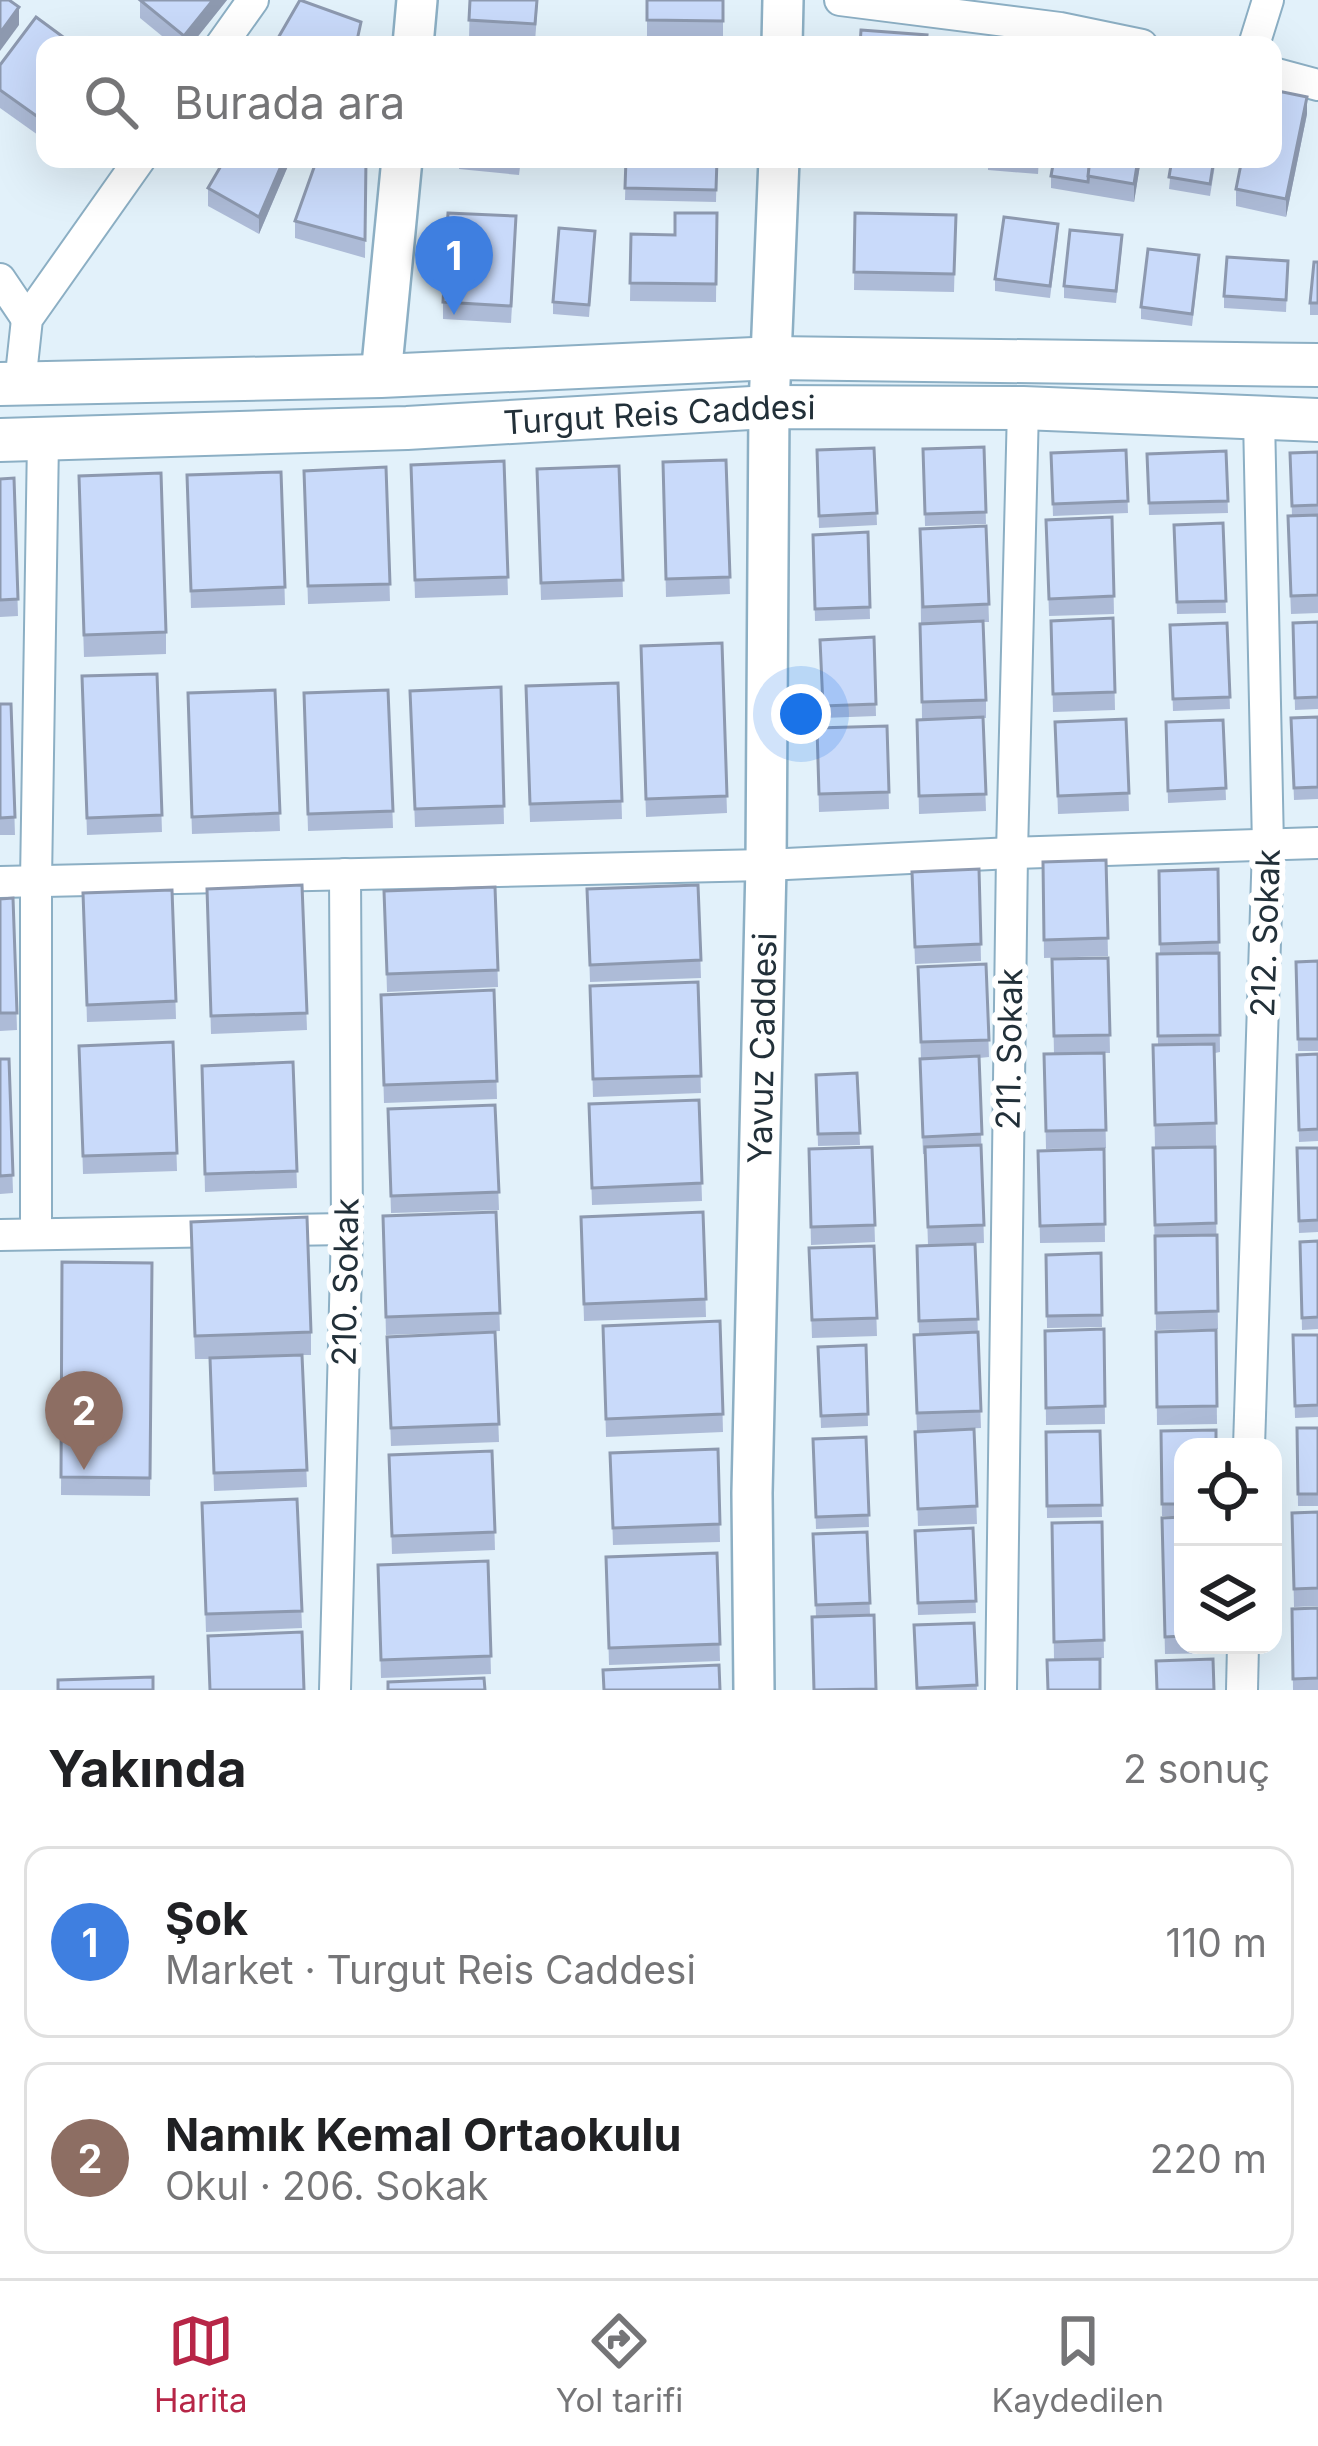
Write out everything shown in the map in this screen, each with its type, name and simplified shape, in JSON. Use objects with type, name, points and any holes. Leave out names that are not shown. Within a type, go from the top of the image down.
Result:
[{"type":"main road","name":"Turgut Reis Caddesi","points":[[10,384],[381,376],[773,358],[1318,365]]},
{"type":"main road","name":"Turgut Reis Caddesi","points":[[0,440],[407,428],[769,407],[1023,408],[1318,420]]},
{"type":"street","points":[[227,36],[253,0]]},
{"type":"street","points":[[414,36],[417,0]]},
{"type":"street","points":[[782,36],[783,0]]},
{"type":"street","points":[[840,0],[1063,14],[1119,36]]},
{"type":"street","points":[[1257,36],[1268,0]]},
{"type":"street","points":[[1282,75],[1318,85]]},
{"type":"street","points":[[10,384],[27,319],[134,168]]},
{"type":"street","points":[[381,376],[401,168]]},
{"type":"street","name":"Yavuz Caddesi","points":[[754,1690],[752,1470],[766,865],[769,407],[778,168]]},
{"type":"street","points":[[0,280],[27,319]]},
{"type":"street","name":"211. Sokak","points":[[1001,1690],[1023,408]]},
{"type":"street","name":"212. Sokak","points":[[1249,1438],[1268,846],[1259,418]]},
{"type":"street","points":[[36,1234],[44,440]]},
{"type":"street","points":[[0,882],[766,865],[1318,844]]},
{"type":"street","name":"210. Sokak","points":[[334,1690],[347,1229],[345,874]]},
{"type":"street","points":[[0,1235],[347,1229]]},
{"type":"street","points":[[1242,1690],[1243,1654]]},
{"type":"building","points":[[0,0],[19,7],[0,33]]},
{"type":"building","points":[[140,0],[213,0],[184,36]]},
{"type":"building","points":[[300,0],[361,22],[358,36],[279,36]]},
{"type":"building","points":[[470,0],[537,0],[535,24],[469,20]]},
{"type":"building","points":[[647,0],[723,0],[723,21],[647,20]]},
{"type":"building","points":[[36,17],[62,36],[36,36],[36,116],[0,90],[0,65]]},
{"type":"building","points":[[861,30],[927,35],[927,36],[861,36]]},
{"type":"building","points":[[1282,92],[1307,97],[1286,199],[1236,189],[1240,168],[1282,168]]},
{"type":"building","points":[[220,168],[280,168],[259,217],[208,188]]},
{"type":"building","points":[[314,168],[366,168],[365,240],[295,221]]},
{"type":"building","points":[[626,168],[717,168],[716,190],[625,188]]},
{"type":"building","points":[[1052,168],[1089,168],[1088,182],[1051,176]]},
{"type":"building","points":[[1089,168],[1137,168],[1134,184],[1088,176]]},
{"type":"building","points":[[1170,168],[1213,168],[1210,184],[1169,177]]},
{"type":"building","points":[[448,213],[516,216],[511,306],[443,302]]},
{"type":"building","points":[[675,213],[717,213],[716,284],[630,283],[631,234],[675,235]]},
{"type":"building","points":[[855,213],[956,215],[954,274],[854,272]]},
{"type":"building","points":[[1004,217],[1058,224],[1050,286],[995,279]]},
{"type":"building","points":[[559,228],[595,231],[589,305],[553,302]]},
{"type":"building","points":[[1070,230],[1122,235],[1116,291],[1064,286]]},
{"type":"building","points":[[1148,249],[1199,255],[1192,314],[1141,307]]},
{"type":"building","points":[[1227,257],[1288,261],[1286,300],[1224,296]]},
{"type":"building","points":[[1314,262],[1318,262],[1318,303],[1310,303]]},
{"type":"building","points":[[984,447],[986,512],[925,514],[923,449]]},
{"type":"building","points":[[874,448],[877,513],[819,516],[817,450]]},
{"type":"building","points":[[1126,450],[1128,501],[1053,504],[1051,453]]},
{"type":"building","points":[[1226,451],[1228,501],[1149,503],[1147,454]]},
{"type":"building","points":[[1318,452],[1318,505],[1292,506],[1290,453]]},
{"type":"building","points":[[726,460],[730,577],[666,579],[663,462]]},
{"type":"building","points":[[504,461],[508,577],[415,580],[411,465]]},
{"type":"building","points":[[619,466],[623,580],[541,583],[537,469]]},
{"type":"building","points":[[386,467],[390,584],[308,586],[304,471]]},
{"type":"building","points":[[281,472],[285,587],[191,591],[187,475]]},
{"type":"building","points":[[161,473],[166,632],[84,635],[79,476]]},
{"type":"building","points":[[14,478],[18,599],[0,600],[0,479]]},
{"type":"building","points":[[1318,515],[1318,595],[1291,596],[1288,516]]},
{"type":"building","points":[[1112,517],[1114,596],[1049,599],[1046,520]]},
{"type":"building","points":[[1223,523],[1226,601],[1177,602],[1174,525]]},
{"type":"building","points":[[986,526],[989,604],[923,607],[920,529]]},
{"type":"building","points":[[868,532],[870,607],[815,609],[813,535]]},
{"type":"building","points":[[1113,618],[1115,692],[1053,694],[1051,621]]},
{"type":"building","points":[[983,621],[986,700],[922,702],[920,624]]},
{"type":"building","points":[[1318,622],[1318,697],[1295,698],[1293,623]]},
{"type":"building","points":[[1227,623],[1230,697],[1173,699],[1170,625]]},
{"type":"building","points":[[874,637],[876,704],[823,706],[820,640]]},
{"type":"building","points":[[722,643],[727,796],[646,799],[641,646]]},
{"type":"building","points":[[157,674],[162,815],[87,818],[82,676]]},
{"type":"building","points":[[618,683],[622,801],[530,804],[526,686]]},
{"type":"building","points":[[501,687],[504,806],[415,809],[410,691]]},
{"type":"building","points":[[275,690],[280,813],[192,817],[188,693]]},
{"type":"building","points":[[388,690],[393,811],[308,814],[304,693]]},
{"type":"building","points":[[0,704],[11,704],[15,817],[0,818]]},
{"type":"building","points":[[983,717],[986,794],[919,796],[917,720]]},
{"type":"building","points":[[1318,717],[1318,787],[1294,788],[1291,718]]},
{"type":"building","points":[[1126,719],[1129,793],[1058,796],[1055,722]]},
{"type":"building","points":[[1223,720],[1226,788],[1168,791],[1166,722]]},
{"type":"building","points":[[887,726],[889,792],[819,794],[817,728]]},
{"type":"building","points":[[1106,860],[1108,938],[1044,940],[1043,862]]},
{"type":"building","points":[[979,869],[981,944],[915,947],[912,872]]},
{"type":"building","points":[[1218,869],[1219,942],[1160,944],[1159,871]]},
{"type":"building","points":[[302,885],[307,1013],[211,1016],[207,889]]},
{"type":"building","points":[[698,885],[701,960],[590,965],[587,889]]},
{"type":"building","points":[[495,887],[498,970],[387,974],[384,891]]},
{"type":"building","points":[[172,890],[176,1001],[87,1005],[83,893]]},
{"type":"building","points":[[13,898],[17,1013],[0,1013],[0,899]]},
{"type":"building","points":[[1219,953],[1220,1035],[1158,1036],[1157,954]]},
{"type":"building","points":[[1108,958],[1110,1035],[1054,1036],[1052,959]]},
{"type":"building","points":[[1318,961],[1318,1039],[1298,1039],[1296,962]]},
{"type":"building","points":[[986,964],[989,1040],[921,1042],[918,967]]},
{"type":"building","points":[[698,982],[701,1076],[593,1079],[590,986]]},
{"type":"building","points":[[494,990],[497,1081],[384,1085],[381,995]]},
{"type":"building","points":[[173,1042],[177,1153],[83,1156],[79,1046]]},
{"type":"building","points":[[1214,1044],[1216,1123],[1155,1125],[1153,1045]]},
{"type":"building","points":[[1104,1053],[1106,1130],[1046,1131],[1044,1054]]},
{"type":"building","points":[[1318,1054],[1318,1129],[1299,1130],[1297,1055]]},
{"type":"building","points":[[979,1056],[982,1134],[923,1137],[920,1059]]},
{"type":"building","points":[[0,1059],[9,1059],[13,1175],[0,1176]]},
{"type":"building","points":[[293,1062],[297,1171],[205,1174],[202,1066]]},
{"type":"building","points":[[857,1073],[860,1133],[818,1134],[816,1075]]},
{"type":"building","points":[[699,1100],[702,1183],[592,1188],[589,1104]]},
{"type":"building","points":[[495,1105],[499,1192],[391,1196],[388,1109]]},
{"type":"building","points":[[981,1145],[984,1225],[928,1227],[925,1147]]},
{"type":"building","points":[[872,1147],[875,1225],[811,1227],[809,1149]]},
{"type":"building","points":[[1215,1147],[1216,1223],[1155,1225],[1153,1148]]},
{"type":"building","points":[[1297,1148],[1318,1148],[1318,1220],[1299,1221]]},
{"type":"building","points":[[1104,1149],[1105,1224],[1040,1226],[1038,1151]]},
{"type":"building","points":[[496,1212],[500,1313],[386,1317],[383,1216]]},
{"type":"building","points":[[703,1212],[706,1299],[584,1304],[581,1217]]},
{"type":"building","points":[[307,1217],[311,1332],[195,1336],[191,1222]]},
{"type":"building","points":[[1217,1235],[1218,1311],[1156,1313],[1155,1236]]},
{"type":"building","points":[[1318,1241],[1318,1317],[1302,1318],[1300,1242]]},
{"type":"building","points":[[975,1244],[978,1319],[919,1321],[917,1246]]},
{"type":"building","points":[[874,1246],[877,1318],[812,1320],[809,1248]]},
{"type":"building","points":[[1101,1253],[1102,1315],[1047,1316],[1046,1255]]},
{"type":"building","points":[[62,1262],[152,1263],[150,1478],[61,1477]]},
{"type":"building","points":[[720,1321],[723,1414],[606,1419],[603,1326]]},
{"type":"building","points":[[1104,1329],[1105,1406],[1046,1408],[1045,1331]]},
{"type":"building","points":[[1216,1330],[1217,1406],[1157,1407],[1156,1332]]},
{"type":"building","points":[[495,1332],[499,1424],[391,1428],[387,1337]]},
{"type":"building","points":[[978,1332],[981,1411],[917,1413],[914,1335]]},
{"type":"building","points":[[1293,1335],[1318,1335],[1318,1405],[1295,1406]]},
{"type":"building","points":[[866,1345],[868,1414],[821,1416],[818,1347]]},
{"type":"building","points":[[302,1355],[307,1470],[214,1473],[210,1358]]},
{"type":"building","points":[[1297,1428],[1318,1428],[1318,1494],[1298,1494]]},
{"type":"building","points":[[974,1429],[977,1506],[918,1509],[915,1432]]},
{"type":"building","points":[[1216,1430],[1216,1438],[1174,1438],[1174,1504],[1162,1504],[1161,1431]]},
{"type":"building","points":[[1100,1431],[1102,1505],[1047,1506],[1046,1432]]},
{"type":"building","points":[[866,1437],[869,1515],[816,1517],[813,1439]]},
{"type":"building","points":[[718,1449],[720,1524],[613,1528],[610,1453]]},
{"type":"building","points":[[492,1451],[495,1532],[392,1536],[389,1455]]},
{"type":"building","points":[[297,1499],[302,1611],[206,1614],[202,1503]]},
{"type":"building","points":[[1318,1512],[1318,1588],[1294,1589],[1292,1513]]},
{"type":"building","points":[[1174,1517],[1174,1636],[1165,1637],[1162,1518]]},
{"type":"building","points":[[1102,1522],[1104,1640],[1054,1642],[1052,1523]]},
{"type":"building","points":[[973,1528],[976,1601],[918,1603],[915,1531]]},
{"type":"building","points":[[867,1532],[870,1603],[816,1605],[813,1534]]},
{"type":"building","points":[[717,1553],[720,1644],[609,1648],[606,1557]]},
{"type":"building","points":[[488,1561],[491,1656],[381,1660],[378,1565]]},
{"type":"building","points":[[1318,1608],[1318,1678],[1293,1679],[1292,1609]]},
{"type":"building","points":[[874,1615],[876,1689],[814,1690],[812,1617]]},
{"type":"building","points":[[974,1623],[977,1685],[917,1688],[914,1625]]},
{"type":"building","points":[[302,1632],[304,1690],[210,1690],[208,1636]]},
{"type":"building","points":[[1100,1659],[1100,1690],[1048,1690],[1047,1660]]},
{"type":"building","points":[[1213,1659],[1214,1690],[1157,1690],[1156,1661]]},
{"type":"building","points":[[719,1665],[720,1690],[604,1690],[603,1670]]},
{"type":"building","points":[[153,1677],[153,1690],[58,1690],[58,1680]]},
{"type":"building","points":[[484,1678],[485,1690],[388,1690],[388,1682]]},
{"type":"place","name":"Şok","points":[[454,315]]},
{"type":"place","name":"Namık Kemal Ortaokulu","points":[[84,1470]]}]
